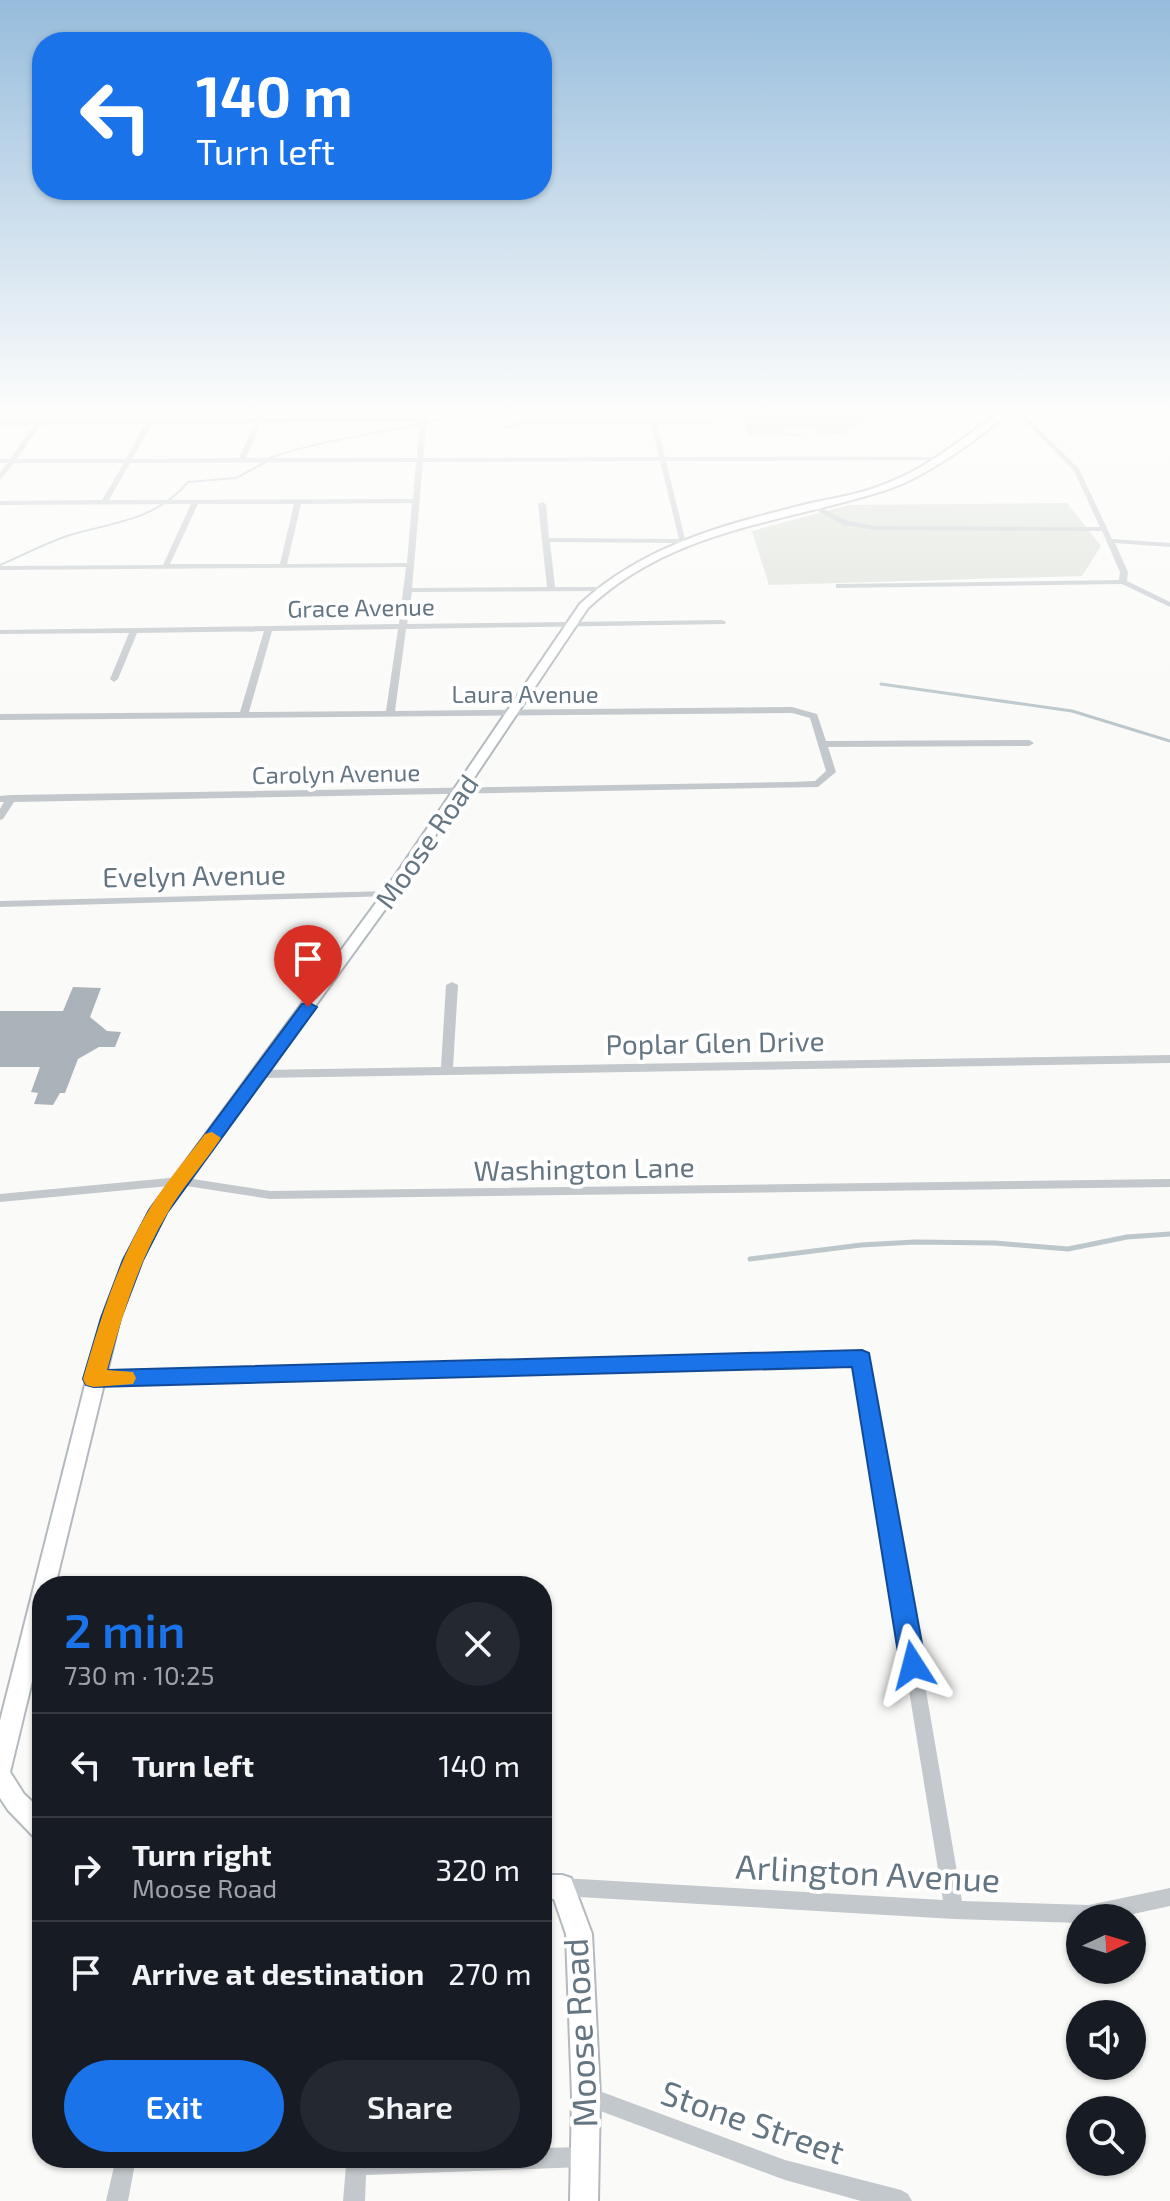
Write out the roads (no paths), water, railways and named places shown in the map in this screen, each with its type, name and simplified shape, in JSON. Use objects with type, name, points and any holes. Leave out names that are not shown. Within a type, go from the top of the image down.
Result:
[{"type":"street","points":[[165,568],[190,515]]},
{"type":"street","points":[[283,566],[295,515]]},
{"type":"street","points":[[390,714],[408,590],[415,515]]},
{"type":"street","points":[[543,515],[551,588]]},
{"type":"street","points":[[547,540],[683,541],[676,515]]},
{"type":"street","name":"Moose Road","points":[[46,1576],[111,1318],[133,1260],[159,1210],[389,894],[571,624],[598,589],[683,541],[785,515]]},
{"type":"street","points":[[830,515],[846,523],[875,528],[1105,529]]},
{"type":"street","points":[[1098,515],[1124,572],[1123,582]]},
{"type":"street","points":[[1110,541],[1170,545]]},
{"type":"street","points":[[0,568],[411,565]]},
{"type":"street","points":[[839,586],[1123,582],[1170,605]]},
{"type":"street","points":[[408,590],[598,589]]},
{"type":"street","name":"Grace Avenue","points":[[0,632],[722,622]]},
{"type":"street","points":[[243,716],[269,628]]},
{"type":"street","points":[[114,679],[134,631]]},
{"type":"street","name":"Laura Avenue","points":[[0,717],[792,710],[814,716],[824,744]]},
{"type":"street","points":[[824,744],[1029,743]]},
{"type":"street","name":"Carolyn Avenue","points":[[5,798],[818,784],[831,772],[824,744]]},
{"type":"street","points":[[0,817],[5,798]]},
{"type":"street","name":"Evelyn Avenue","points":[[0,904],[389,894]]},
{"type":"street","points":[[447,1070],[452,985]]},
{"type":"street","name":"Poplar Glen Drive","points":[[260,1074],[1170,1059]]},
{"type":"street","name":"Washington Lane","points":[[0,1198],[180,1181],[270,1195],[1170,1183]]},
{"type":"street","points":[[94,1379],[862,1358],[954,1910]]},
{"type":"street","points":[[0,1768],[32,1635]]},
{"type":"street","points":[[0,1777],[16,1802],[32,1818]]},
{"type":"street","name":"Moose Road","points":[[552,1887],[579,1934],[586,2096],[584,2201]]},
{"type":"street","name":"Arlington Avenue","points":[[552,1887],[954,1910],[1089,1914],[1170,1897]]},
{"type":"street","name":"Stone Street","points":[[586,2096],[785,2170],[901,2201]]},
{"type":"street","points":[[552,2158],[584,2157]]},
{"type":"street","points":[[117,2201],[124,2168]]},
{"type":"street","points":[[354,2201],[356,2168]]},
{"type":"waterway","points":[[0,565],[61,538],[142,515]]},
{"type":"waterway","points":[[881,684],[1072,711],[1170,741]]},
{"type":"waterway","points":[[750,1259],[861,1245],[915,1242],[995,1243],[1068,1249],[1127,1237],[1170,1234]]}]
